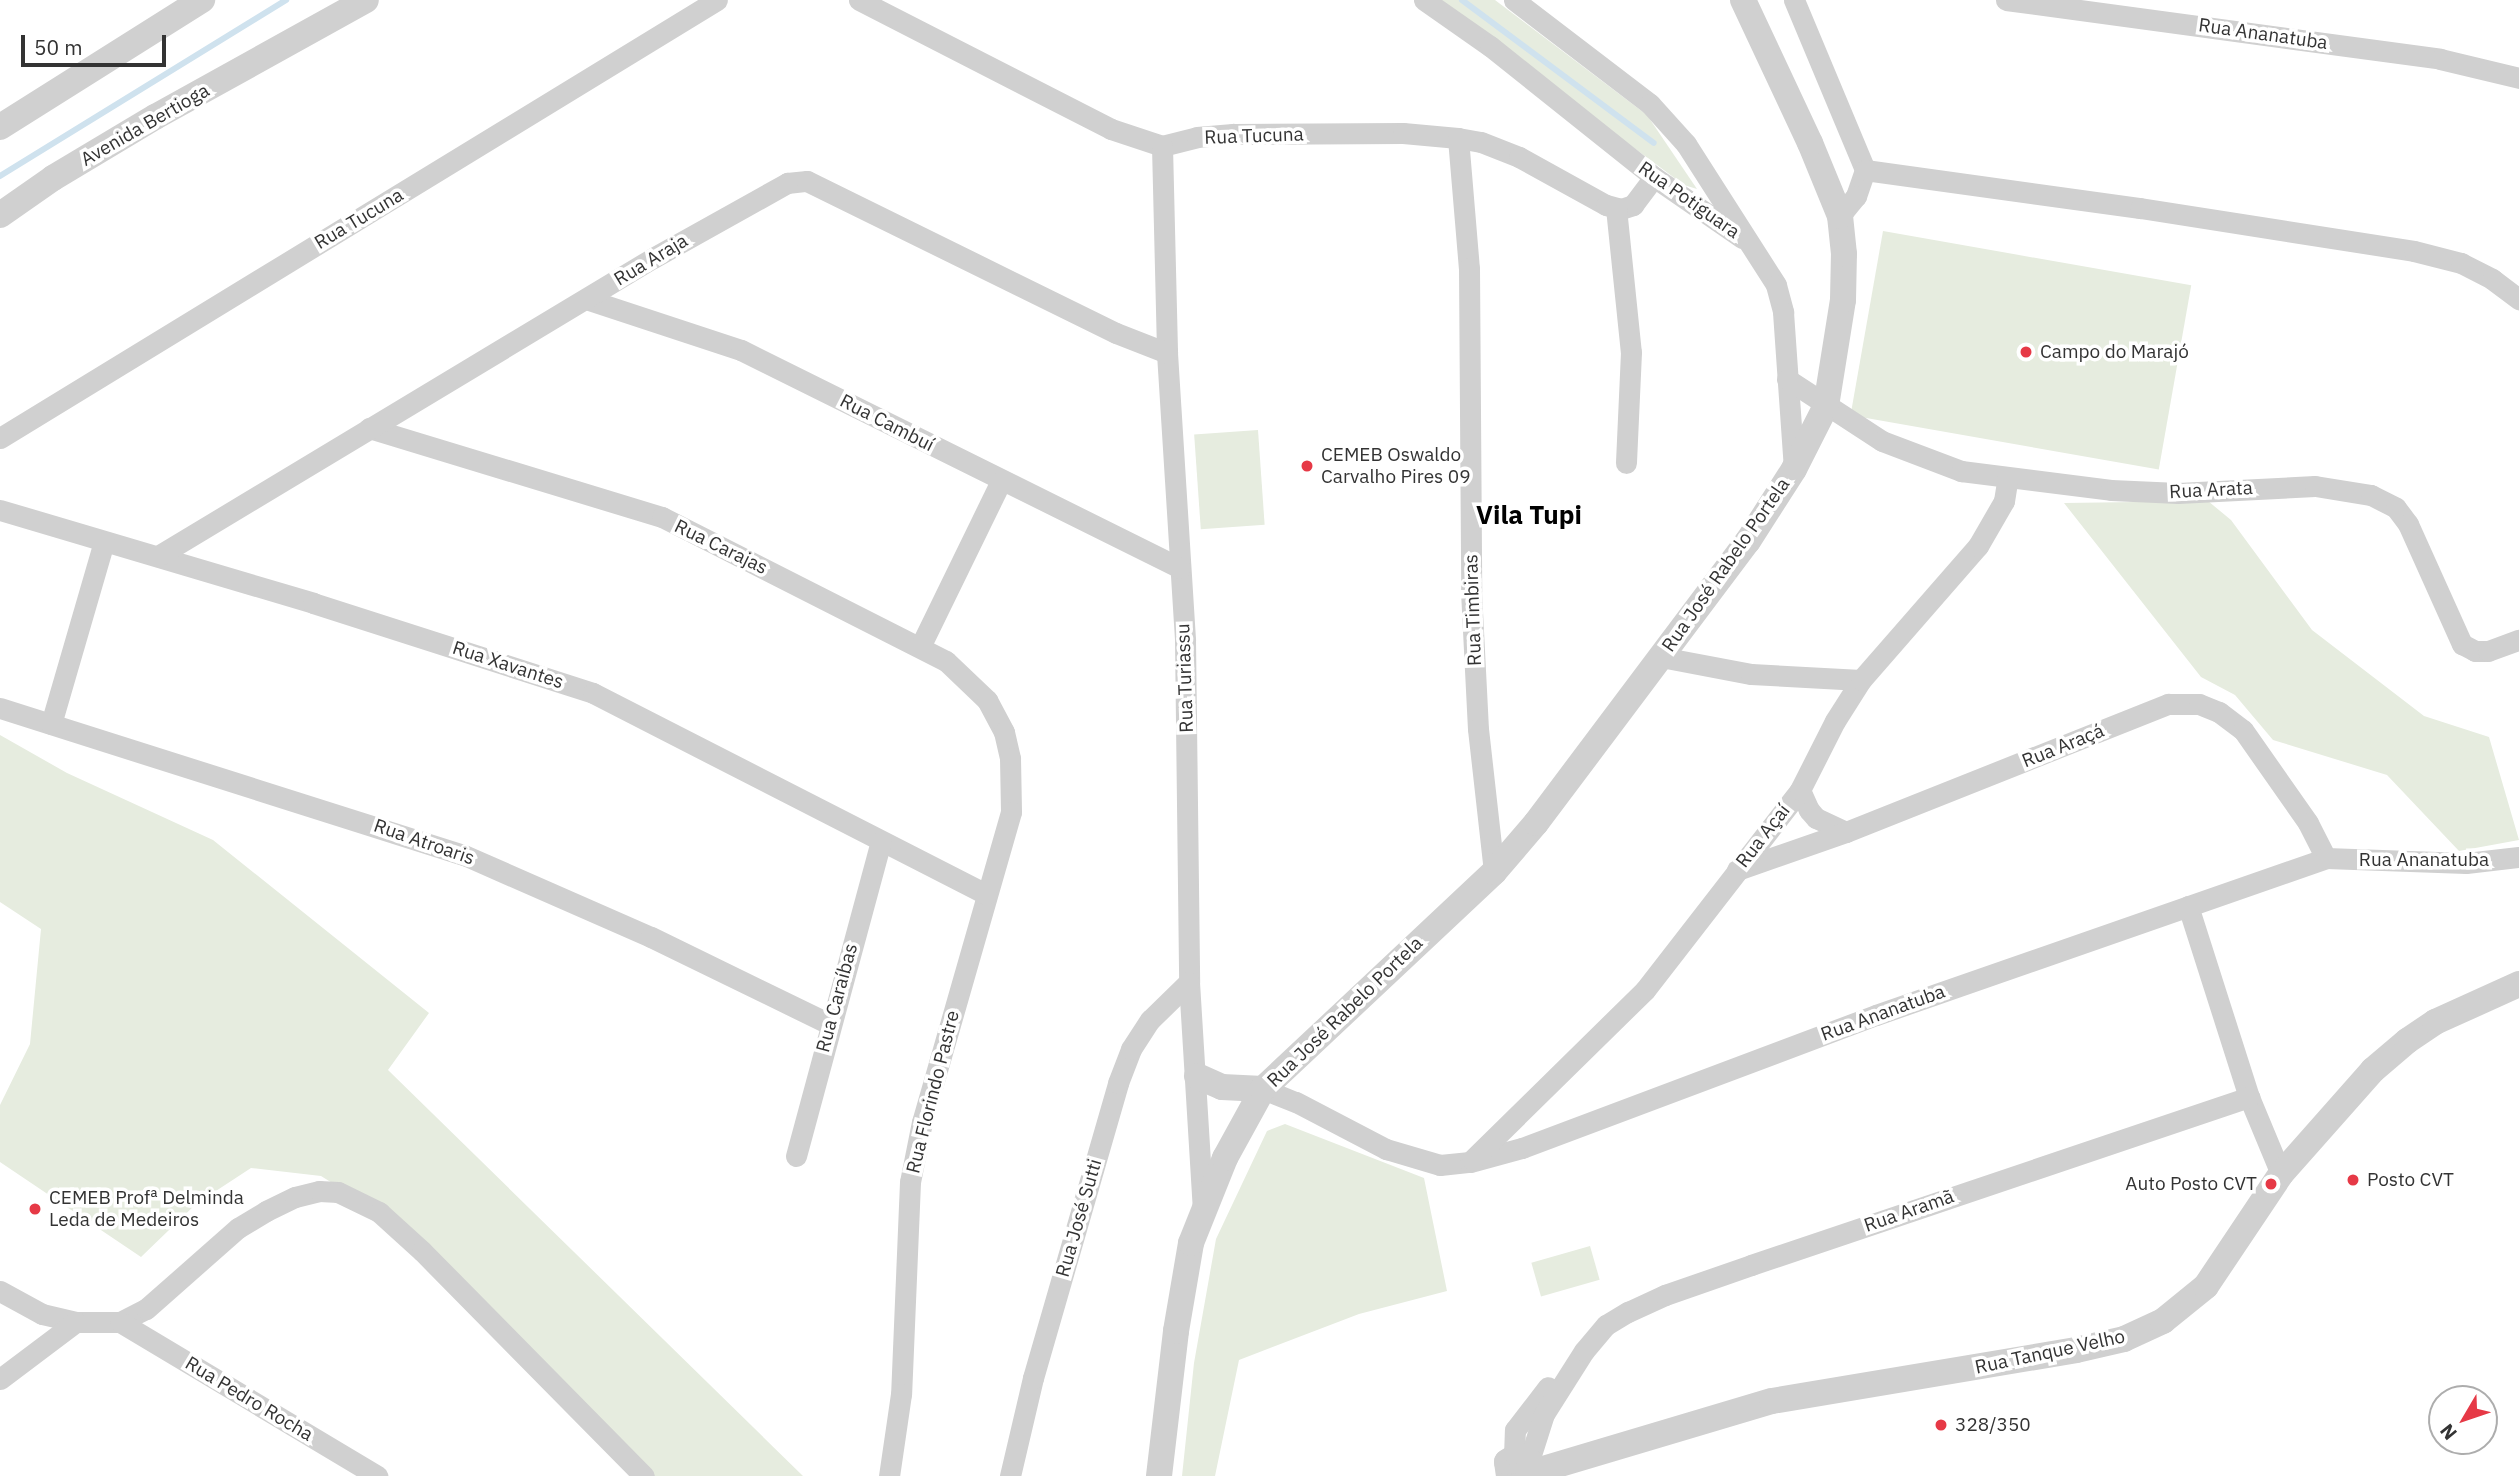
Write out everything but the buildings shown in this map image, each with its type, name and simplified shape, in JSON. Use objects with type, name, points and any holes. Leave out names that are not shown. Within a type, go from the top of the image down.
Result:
[{"type":"street","points":[[0,127],[202,0]]},
{"type":"street","name":"Avenida Bertioga","points":[[0,215],[53,178],[155,117],[366,0]]},
{"type":"street","name":"Rua Tucuna","points":[[0,438],[717,0]]},
{"type":"street","points":[[859,0],[1111,129],[1162,146]]},
{"type":"street","name":"Rua Potiguara","points":[[1424,0],[1490,46],[1654,177],[1749,243]]},
{"type":"street","name":"Rua Potiguara","points":[[1514,0],[1650,104],[1686,144],[1749,243]]},
{"type":"street","name":"Rua José Rabelo Portela","points":[[1158,1476],[1183,1283],[1203,1210],[1237,1135],[1263,1089],[1494,872],[1536,823],[1748,541],[1794,469],[1825,405],[1843,300],[1844,254],[1840,216],[1810,143],[1743,0]]},
{"type":"street","points":[[1794,0],[1866,170],[1856,196],[1840,216]]},
{"type":"street","name":"Rua Ananatuba","points":[[2006,0],[2440,59],[2519,78]]},
{"type":"street","name":"Rua Tucuna","points":[[1162,146],[1197,137],[1233,134],[1403,133],[1458,138],[1481,142],[1518,157],[1616,208]]},
{"type":"street","name":"Rua Timbiras","points":[[1458,138],[1469,268],[1472,617],[1478,729],[1494,872]]},
{"type":"street","name":"Rua Turiassu","points":[[1162,146],[1167,354],[1185,640],[1189,982],[1197,1076],[1203,1210]]},
{"type":"street","points":[[1866,170],[2140,208],[2414,251],[2461,263],[2492,279],[2519,299]]},
{"type":"street","points":[[1626,463],[1631,352],[1616,208],[1633,205],[1654,177]]},
{"type":"street","name":"Rua Araja","points":[[159,556],[586,299],[787,183],[807,181],[1116,333],[1167,354]]},
{"type":"street","points":[[1749,243],[1776,285],[1780,299],[1794,469]]},
{"type":"street","name":"Rua Cambuí","points":[[586,299],[741,350],[1180,568]]},
{"type":"street","name":"Rua Arata","points":[[1787,380],[1882,441],[1961,471],[2138,491],[2178,493],[2315,486],[2371,495],[2396,508],[2408,524],[2462,644],[2475,651],[2488,651],[2519,639]]},
{"type":"street","name":"Rua Carajas","points":[[369,428],[662,517],[921,645],[946,660],[987,700],[1004,732],[1010,758]]},
{"type":"street","name":"Rua Açaí","points":[[1470,1162],[1645,990],[1800,790],[1835,721],[1861,680],[1978,545],[2004,501],[2008,477]]},
{"type":"street","points":[[921,645],[1001,481]]},
{"type":"street","name":"Rua Xavantes","points":[[0,510],[159,556],[593,693],[986,894]]},
{"type":"street","points":[[51,724],[104,542]]},
{"type":"street","name":"Rua José Rabelo Portela","points":[[1661,657],[1751,674],[1861,680]]},
{"type":"street","name":"Rua Araçá","points":[[1737,870],[1846,832],[2168,704],[2199,704],[2219,712],[2243,730],[2308,823],[2326,858]]},
{"type":"street","name":"Rua Atroaris","points":[[0,708],[464,855],[639,931],[829,1024]]},
{"type":"street","name":"Rua Florindo Pastre","points":[[889,1476],[901,1394],[910,1182],[922,1122],[1011,812],[1010,758]]},
{"type":"street","points":[[1800,790],[1803,800],[1816,818],[1846,832]]},
{"type":"street","name":"Rua Caraíbas","points":[[796,1157],[829,1024],[881,841]]},
{"type":"street","name":"Rua Ananatuba","points":[[1263,1089],[1296,1102],[1376,1145],[1416,1160],[1440,1166],[1470,1162],[1522,1147],[1876,1015],[2326,858],[2466,863],[2519,857]]},
{"type":"street","points":[[2188,906],[2249,1097],[2281,1174]]},
{"type":"street","name":"Rua José Sutti","points":[[1010,1476],[1033,1378],[1118,1083],[1131,1049],[1150,1020],[1189,982]]},
{"type":"street","name":"Rua Tanque Velho","points":[[1516,1469],[1772,1401],[1959,1371],[2124,1339],[2163,1321],[2206,1286],[2281,1174],[2373,1070],[2407,1041],[2435,1022],[2519,984]]},
{"type":"street","points":[[1197,1076],[1222,1087],[1263,1089]]},
{"type":"street","name":"Rua Aramã","points":[[1516,1469],[1544,1414],[1584,1351],[1606,1325],[1665,1295],[2249,1097]]},
{"type":"street","points":[[0,1291],[42,1314],[76,1322],[120,1322],[146,1308],[238,1228],[266,1211],[295,1197],[319,1191],[338,1192],[379,1212],[422,1251],[644,1476]]},
{"type":"street","points":[[0,1379],[76,1322]]},
{"type":"street","name":"Rua Pedro Rocha","points":[[120,1322],[377,1476]]},
{"type":"shaded area","points":[[1434,0],[1495,0],[1647,115],[1697,189],[1684,185]]},
{"type":"shaded area","name":"Campo do Marajó","points":[[1883,231],[2191,285],[2159,470],[1851,415]]},
{"type":"shaded area","points":[[1258,430],[1265,525],[1201,529],[1194,434]]},
{"type":"shaded area","points":[[2208,501],[2231,520],[2312,630],[2424,716],[2489,737],[2519,840],[2459,851],[2387,775],[2273,740],[2235,695],[2201,677],[2064,503]]},
{"type":"shaded area","points":[[0,735],[67,773],[213,840],[429,1013],[388,1070],[803,1476],[638,1476],[358,1199],[321,1176],[251,1168],[196,1204],[141,1257],[0,1162],[0,1105],[30,1044],[41,929],[0,902]]},
{"type":"shaded area","points":[[1285,1124],[1424,1178],[1447,1291],[1359,1314],[1239,1360],[1215,1476],[1182,1476],[1194,1363],[1216,1239],[1267,1131]]},
{"type":"shaded area","points":[[1590,1246],[1600,1280],[1541,1296],[1531,1263]]},
{"type":"waterway","points":[[0,176],[286,0]]},
{"type":"waterway","points":[[1462,0],[1654,143]]},
{"type":"place","name":"Campo do Marajó","points":[[2026,352]]},
{"type":"place","name":"CEMEB Oswaldo Carvalho Pires 09","points":[[1307,466]]},
{"type":"place","name":"Posto CVT","points":[[2353,1180]]},
{"type":"place","name":"Auto Posto CVT","points":[[2271,1184]]},
{"type":"place","name":"CEMEB Profª Delminda Leda de Medeiros","points":[[35,1209]]},
{"type":"place","name":"328/350","points":[[1941,1425]]},
{"type":"district","name":"Vila Tupi","points":[[1529,515]]}]
